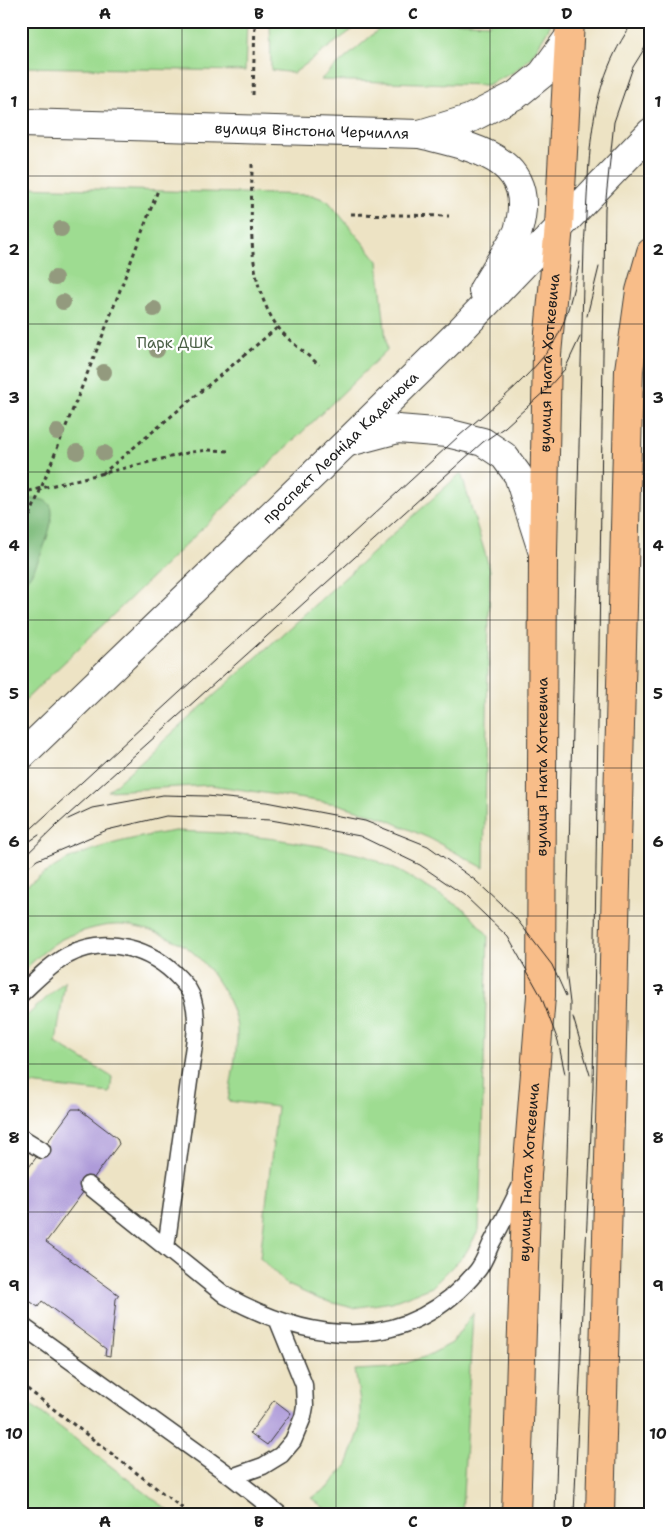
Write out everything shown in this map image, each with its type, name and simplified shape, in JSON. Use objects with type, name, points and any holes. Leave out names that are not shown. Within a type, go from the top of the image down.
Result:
[{"type":"highway","name":"вулиця Гната Хоткевича","points":[[516,1514],[527,1175],[542,996],[543,554],[547,354],[560,226],[570,29]]},
{"type":"highway","points":[[600,1514],[629,370],[640,291],[651,252]]},
{"type":"street","name":"вулиця Вінстона Черчилля","points":[[21,123],[420,134],[469,119],[516,95],[542,74],[570,29]]},
{"type":"street","name":"проспект Леоніда Каденюка","points":[[21,756],[348,442],[456,335],[651,132]]},
{"type":"street","points":[[420,134],[463,145],[498,159],[515,175],[522,200],[518,232],[456,335]]},
{"type":"street","points":[[348,442],[398,429],[447,432],[483,442],[504,456],[518,474],[543,554]]},
{"type":"lane","points":[[21,994],[50,967],[69,955],[89,948],[110,946],[143,952],[160,960],[185,984],[193,999],[196,1018],[195,1038],[166,1248]]},
{"type":"lane","points":[[21,1137],[42,1150]]},
{"type":"lane","points":[[88,1185],[226,1296],[251,1310],[301,1328],[324,1332],[351,1333],[378,1331],[407,1323],[431,1311],[450,1298],[478,1270],[527,1175]]},
{"type":"lane","points":[[232,1477],[263,1466],[280,1455],[293,1441],[303,1417],[305,1406],[304,1385],[278,1321]]},
{"type":"lane","points":[[21,1324],[232,1477],[279,1514]]},
{"type":"path","points":[[21,538],[106,327],[158,190]]},
{"type":"path","points":[[252,193],[253,247],[257,278],[262,296],[278,327],[320,366]]},
{"type":"path","points":[[352,214],[449,216]]},
{"type":"path","points":[[102,474],[278,327]]},
{"type":"path","points":[[21,493],[191,452],[209,450],[230,451]]},
{"type":"path","points":[[21,1384],[190,1514]]},
{"type":"green space","points":[[32,21],[247,21],[245,71],[21,67],[21,27]]},
{"type":"green space","points":[[270,21],[364,21],[294,73],[271,70]]},
{"type":"green space","points":[[394,21],[489,24],[490,21],[549,21],[549,28],[532,56],[514,72],[487,85],[320,80],[378,30]]},
{"type":"green space","name":"Парк ДШК","points":[[21,187],[312,195],[328,201],[378,261],[387,350],[21,704]]},
{"type":"green space","points":[[461,473],[490,570],[484,868],[431,839],[383,818],[337,804],[211,785],[108,791]]},
{"type":"green space","points":[[32,499],[48,503],[52,510],[52,518],[37,564],[21,584],[21,500]]},
{"type":"green space","points":[[175,831],[223,833],[275,839],[326,847],[366,856],[401,872],[464,909],[488,935],[479,1230],[465,1254],[432,1287],[392,1302],[353,1308],[319,1299],[288,1285],[260,1258],[277,1107],[228,1101],[236,1049],[236,1022],[229,1002],[218,982],[189,949],[174,940],[153,932],[132,926],[108,925],[62,939],[35,959],[21,973],[21,890],[55,867],[80,854],[120,842]]},
{"type":"green space","points":[[65,981],[56,1043],[112,1077],[110,1093],[21,1083],[21,1021]]},
{"type":"green space","points":[[473,1313],[462,1514],[332,1514],[311,1498],[329,1487],[347,1465],[360,1430],[360,1402],[355,1370],[391,1368],[427,1356],[452,1343]]},
{"type":"green space","points":[[21,1397],[173,1514],[21,1514]]},
{"type":"building","points":[[72,1109],[79,1109],[117,1138],[119,1144],[46,1242],[119,1295],[116,1299],[110,1356],[105,1355],[106,1349],[42,1301],[38,1307],[21,1295],[21,1178]]},
{"type":"building","points":[[274,1400],[291,1413],[267,1445],[250,1433]]},
{"type":"tram line","points":[[555,1514],[569,1095],[570,1003],[566,971],[584,245],[589,157],[598,101],[606,74],[617,48],[634,21]]},
{"type":"tram line","points":[[574,1514],[593,1087],[605,208],[614,122],[633,67],[651,38]]},
{"type":"tram line","points":[[21,838],[530,372],[553,343],[561,329],[580,262]]},
{"type":"tram line","points":[[587,316],[599,267]]},
{"type":"tram line","points":[[21,860],[58,824],[483,442],[505,427],[547,389],[565,369],[580,337]]},
{"type":"tram line","points":[[68,819],[92,808],[163,795],[207,796],[266,802],[365,821],[428,846],[475,880],[515,917],[552,965],[566,996]]},
{"type":"tram line","points":[[21,873],[37,860],[107,830],[166,816],[271,820],[360,836],[420,865],[464,895],[508,937],[541,996],[558,1041],[565,1074]]},
{"type":"tram line","points":[[21,847],[39,835]]},
{"type":"tram line","points":[[573,1017],[590,1075]]}]
